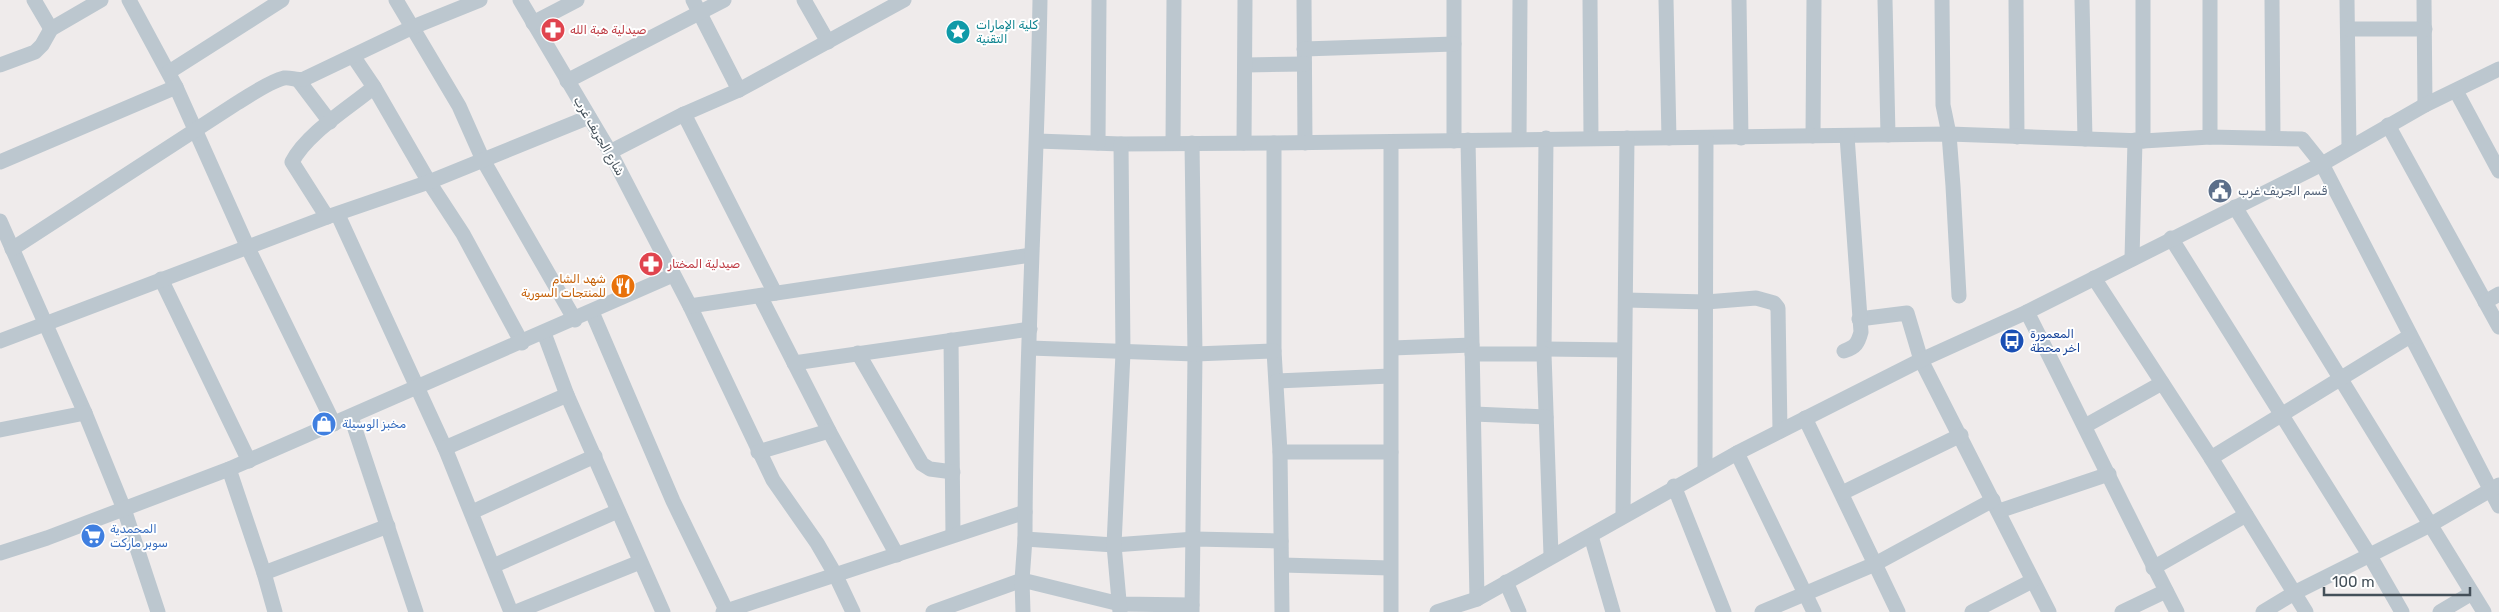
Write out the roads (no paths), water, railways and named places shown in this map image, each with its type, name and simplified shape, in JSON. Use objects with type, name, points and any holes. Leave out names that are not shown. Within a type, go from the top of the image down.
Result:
[{"type":"street","points":[[34,0],[50,29]]},
{"type":"street","points":[[0,65],[35,52],[42,45],[50,29],[101,0]]},
{"type":"street","points":[[129,0],[169,72],[248,248],[334,424]]},
{"type":"street","points":[[169,72],[282,0]]},
{"type":"street","points":[[396,0],[459,106],[483,160],[575,320]]},
{"type":"street","points":[[12,249],[237,102],[276,81],[286,78],[299,81],[413,27],[480,0]]},
{"type":"street","name":"شارع الجريف غرب","points":[[520,0],[610,152],[690,306],[773,480],[817,543],[835,574],[853,612]]},
{"type":"street","points":[[533,23],[577,0]]},
{"type":"street","points":[[693,0],[739,90]]},
{"type":"street","points":[[567,81],[701,14],[724,0]]},
{"type":"street","points":[[804,0],[828,42]]},
{"type":"street","points":[[610,152],[684,114],[739,90],[904,0]]},
{"type":"street","points":[[1023,612],[1022,580],[1025,540],[1031,255],[1037,141],[1040,0]]},
{"type":"street","points":[[1098,143],[1099,0]]},
{"type":"street","points":[[1172,143],[1174,0]]},
{"type":"street","points":[[1244,143],[1245,0]]},
{"type":"street","points":[[1304,0],[1305,143]]},
{"type":"street","points":[[1454,0],[1454,44],[1472,350],[1477,598]]},
{"type":"street","points":[[1519,139],[1520,0]]},
{"type":"street","points":[[1590,0],[1590,138]]},
{"type":"street","points":[[1666,0],[1670,138]]},
{"type":"street","points":[[1739,0],[1740,138]]},
{"type":"street","points":[[1813,136],[1814,0]]},
{"type":"street","points":[[1886,0],[1888,135]]},
{"type":"street","points":[[1942,0],[1943,105],[1949,134],[1959,296]]},
{"type":"street","points":[[2016,0],[2017,137]]},
{"type":"street","points":[[2082,0],[2085,139]]},
{"type":"street","points":[[2132,259],[2139,141],[2143,0]]},
{"type":"street","points":[[2210,0],[2210,137]]},
{"type":"street","points":[[2272,0],[2273,138]]},
{"type":"street","points":[[2347,0],[2349,29],[2349,147]]},
{"type":"street","points":[[2424,0],[2425,105]]},
{"type":"street","points":[[2349,29],[2424,28]]},
{"type":"street","points":[[1304,48],[1454,44]]},
{"type":"street","points":[[353,56],[374,87],[429,182],[463,234],[522,343]]},
{"type":"street","points":[[1245,64],[1304,64]]},
{"type":"street","points":[[1437,612],[1477,598],[1551,555],[1591,536],[1674,486],[1737,453],[1921,360],[2027,312],[2171,238],[2235,208],[2322,164],[2425,105],[2499,69]]},
{"type":"street","points":[[299,81],[330,122]]},
{"type":"street","points":[[0,162],[176,87]]},
{"type":"street","points":[[374,87],[330,122],[297,152],[292,162],[332,216],[418,388],[472,512],[511,612]]},
{"type":"street","points":[[2456,91],[2499,171]]},
{"type":"street","points":[[684,114],[775,294]]},
{"type":"street","points":[[0,341],[161,279],[429,182],[589,117]]},
{"type":"street","points":[[2388,126],[2499,327]]},
{"type":"street","points":[[1037,141],[1121,144],[1274,144],[1546,138],[1740,138],[1949,134],[2139,141],[2210,137],[2302,138],[2322,164],[2410,336],[2494,487],[2499,506]]},
{"type":"street","points":[[1844,351],[1853,348],[1858,343],[1861,332],[1848,136]]},
{"type":"street","points":[[1546,138],[1544,352],[1551,555]]},
{"type":"street","points":[[1624,515],[1627,138]]},
{"type":"street","points":[[1705,470],[1706,138]]},
{"type":"street","points":[[1391,142],[1391,612]]},
{"type":"street","points":[[933,612],[1022,580],[1120,608],[1192,608],[1195,354],[1192,143]]},
{"type":"street","points":[[1120,608],[1114,545],[1123,353],[1121,144]]},
{"type":"street","points":[[1274,144],[1274,351],[1280,452],[1282,612]]},
{"type":"street","points":[[2235,208],[2484,612]]},
{"type":"street","points":[[0,222],[85,413],[124,509],[158,612]]},
{"type":"street","points":[[2171,238],[2370,556],[2402,612]]},
{"type":"street","points":[[690,306],[1031,255]]},
{"type":"street","points":[[0,553],[124,509],[249,461],[575,320],[673,275]]},
{"type":"street","points":[[2094,278],[2211,458],[2306,612]]},
{"type":"street","points":[[161,279],[249,461]]},
{"type":"street","points":[[2485,302],[2499,294]]},
{"type":"street","points":[[760,296],[829,431],[897,555]]},
{"type":"street","points":[[1626,300],[1706,302],[1756,298],[1774,303],[1778,308],[1780,431]]},
{"type":"street","points":[[592,312],[673,500],[725,612],[1025,512]]},
{"type":"street","points":[[2027,312],[2109,474],[2153,568],[2177,612]]},
{"type":"street","points":[[1859,319],[1907,313],[1921,360],[1961,435],[2049,612]]},
{"type":"street","points":[[794,363],[1030,329]]},
{"type":"street","points":[[544,333],[567,395],[663,612]]},
{"type":"street","points":[[2211,458],[2410,336]]},
{"type":"street","points":[[951,340],[953,535]]},
{"type":"street","points":[[1030,348],[1123,353],[1195,354],[1274,351]]},
{"type":"street","points":[[1392,348],[1544,352],[1624,350]]},
{"type":"street","points":[[858,353],[922,464],[930,469],[953,472]]},
{"type":"street","points":[[1277,381],[1390,376]]},
{"type":"street","points":[[2085,426],[2162,383]]},
{"type":"street","points":[[445,448],[567,395]]},
{"type":"street","points":[[0,430],[85,413]]},
{"type":"street","points":[[1474,414],[1546,417]]},
{"type":"street","points":[[351,417],[416,612]]},
{"type":"street","points":[[1805,418],[1898,612]]},
{"type":"street","points":[[758,452],[829,431]]},
{"type":"street","points":[[1842,493],[1961,435]]},
{"type":"street","points":[[1280,452],[1390,452]]},
{"type":"street","points":[[1737,453],[1814,612]]},
{"type":"street","points":[[472,512],[595,456]]},
{"type":"street","points":[[229,469],[275,612]]},
{"type":"street","points":[[1762,612],[1806,595],[1875,564],[1996,505],[2109,474]]},
{"type":"street","points":[[1674,486],[1724,612]]},
{"type":"street","points":[[2262,612],[2294,593],[2430,525],[2494,487]]},
{"type":"street","points":[[493,566],[618,511]]},
{"type":"street","points":[[2153,568],[2246,515]]},
{"type":"street","points":[[264,573],[388,526]]},
{"type":"street","points":[[1591,536],[1613,612]]},
{"type":"street","points":[[1025,540],[1114,545],[1194,539],[1281,541]]},
{"type":"street","points":[[516,612],[640,562]]},
{"type":"street","points":[[1282,565],[1390,568]]},
{"type":"street","points":[[1972,612],[2032,581]]},
{"type":"street","points":[[1506,582],[1519,612]]},
{"type":"street","points":[[2122,612],[2166,591]]},
{"type":"street","points":[[2440,612],[2472,593]]},
{"type":"place","name":"صيدلية هبة الله","points":[[553,30]]},
{"type":"place","name":"كلية الإمارات التقنية","points":[[958,32]]},
{"type":"place","name":"قسم الجريف غرب","points":[[2220,191]]},
{"type":"place","name":"صيدلية المختار","points":[[651,264]]},
{"type":"place","name":"شهد الشام للمنتجات السورية","points":[[623,286]]},
{"type":"place","name":"المعمورة اخر محطة","points":[[2012,341]]},
{"type":"place","name":"مخبز الوسيلة","points":[[324,424]]},
{"type":"place","name":"المحمدية سوبر ماركت","points":[[93,536]]}]
